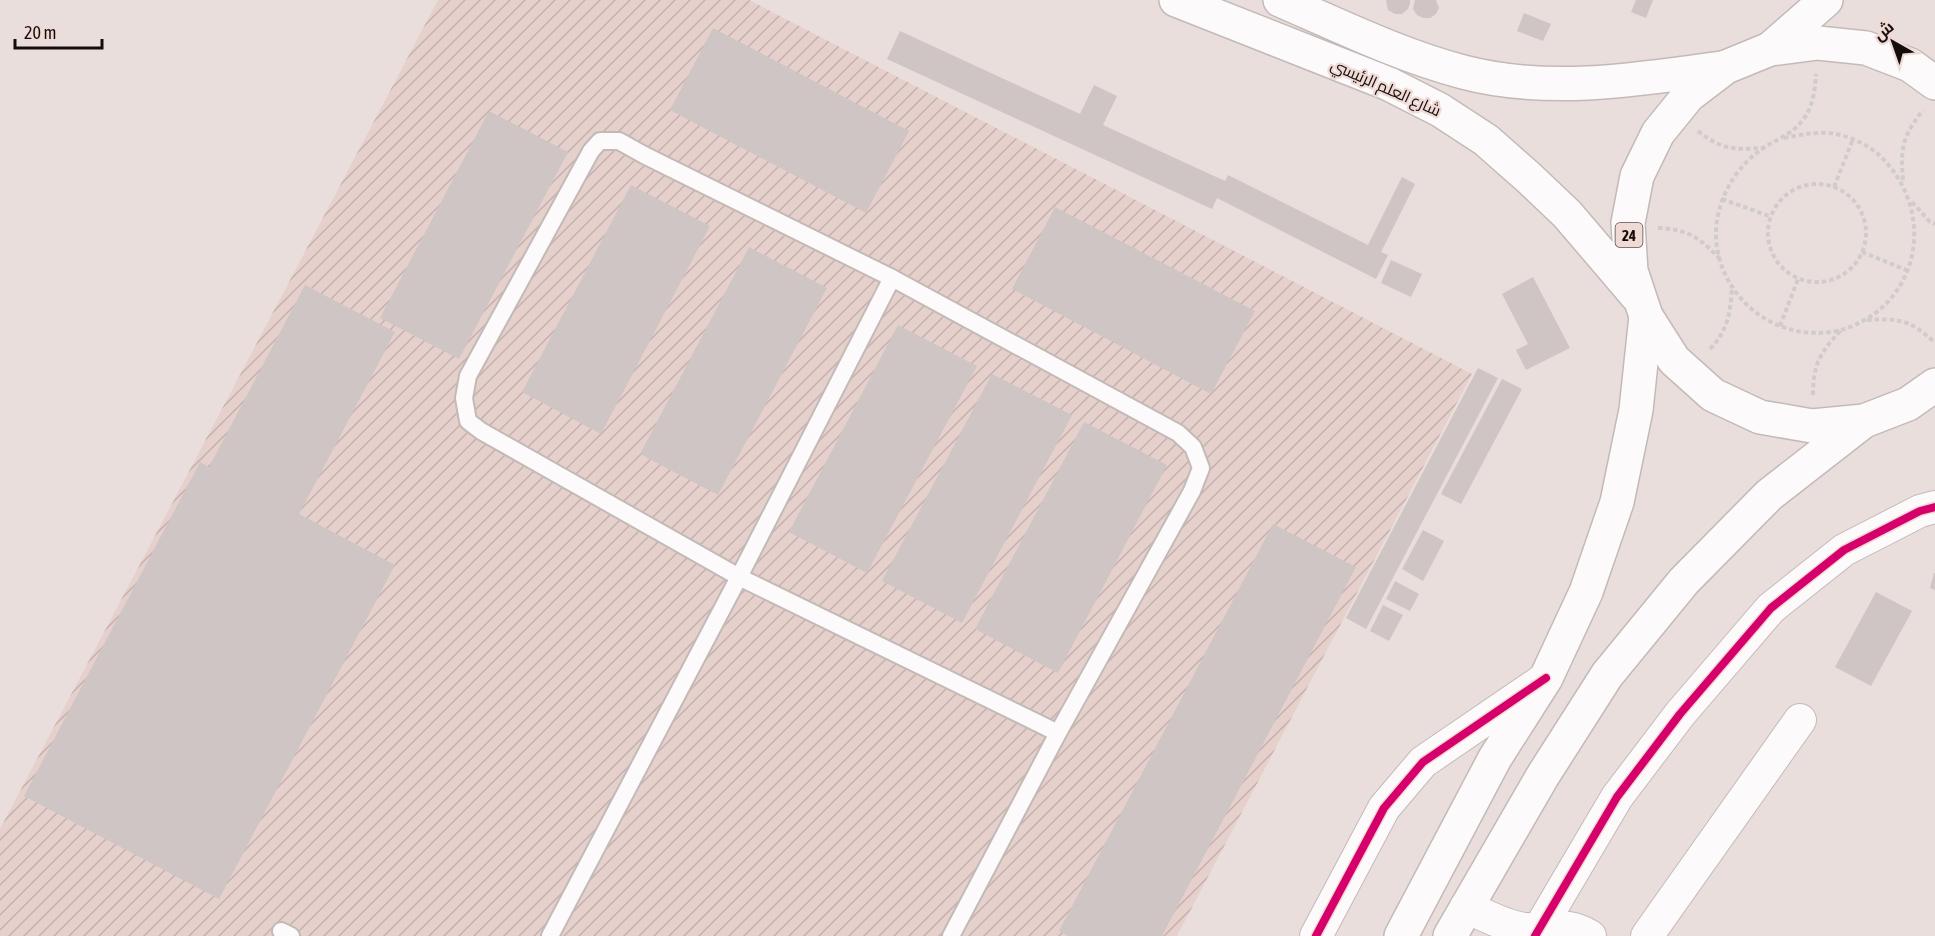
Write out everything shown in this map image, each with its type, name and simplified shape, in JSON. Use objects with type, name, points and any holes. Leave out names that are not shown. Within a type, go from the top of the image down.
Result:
[{"type":"main road","name":"شارع العلم الرئيسي","points":[[1176,0],[1389,84],[1440,110],[1486,140],[1567,214],[1643,308]]},
{"type":"main road","points":[[1280,0],[1401,52],[1464,72],[1527,82],[1594,82],[1660,77],[1726,67]]},
{"type":"main road","name":"24","points":[[1770,49],[1826,0]]},
{"type":"main road","name":"24","points":[[1926,102],[1910,65],[1866,48],[1818,43],[1770,49],[1726,67],[1688,96],[1658,133],[1637,176],[1628,223],[1631,271],[1643,308],[1674,360],[1713,395],[1760,417],[1812,426],[1864,421],[1921,407],[1935,385]]},
{"type":"main road","points":[[1389,84],[1401,52]]},
{"type":"main road","name":"24","points":[[1401,936],[1495,758],[1546,678],[1586,592],[1617,502],[1636,410],[1643,308]]},
{"type":"main road","name":"24","points":[[1450,936],[1542,777],[1607,675],[1683,581],[1769,495],[1864,421]]},
{"type":"street","points":[[1536,933],[1617,797],[1680,714],[1772,608],[1844,550],[1920,511],[1935,507]]},
{"type":"street","points":[[1316,936],[1384,808],[1423,762],[1546,678]]},
{"type":"street","points":[[1647,936],[1800,720]]},
{"type":"street","points":[[1466,907],[1536,933],[1567,927],[1580,930],[1590,936]]},
{"type":"lane","points":[[951,936],[1058,733],[1192,491],[1201,468],[1193,447],[1178,433],[892,278],[619,141],[600,141],[591,152],[468,376],[464,398],[468,421],[481,431],[739,577],[1058,733]]},
{"type":"lane","points":[[550,936],[739,577],[892,278]]},
{"type":"path","points":[[1784,138],[1803,120],[1815,96],[1816,69]]},
{"type":"path","points":[[1903,181],[1901,154],[1908,129],[1926,102]]},
{"type":"path","points":[[1692,127],[1713,143],[1729,148],[1737,150],[1763,148]]},
{"type":"path","points":[[1807,133],[1830,134],[1853,139],[1872,149],[1889,163],[1903,181],[1912,202],[1917,225],[1916,248],[1909,271],[1899,291],[1884,307],[1866,320],[1841,330],[1820,333],[1800,332],[1780,326],[1761,316],[1745,303],[1732,287],[1719,258],[1716,238],[1722,199],[1732,179],[1746,162],[1763,148],[1784,138],[1807,133]]},
{"type":"path","points":[[1834,187],[1853,139]]},
{"type":"path","points":[[1823,184],[1834,187],[1852,198],[1864,218],[1866,241],[1862,252],[1850,270],[1835,278],[1819,283],[1798,279],[1781,268],[1776,261],[1767,236],[1770,216],[1782,198],[1801,186],[1823,184]]},
{"type":"path","points":[[1722,199],[1770,216]]},
{"type":"path","points":[[1912,202],[1930,222],[1935,224]]},
{"type":"path","points":[[1652,228],[1677,229],[1686,233],[1701,240],[1719,258]]},
{"type":"path","points":[[1862,252],[1909,271]]},
{"type":"path","points":[[1780,326],[1798,279]]},
{"type":"path","points":[[1703,357],[1721,338],[1731,314],[1732,287]]},
{"type":"path","points":[[1866,320],[1894,319],[1920,329],[1935,344]]},
{"type":"path","points":[[1813,402],[1813,375],[1823,350],[1841,330]]},
{"type":"shaded area","points":[[438,0],[749,0],[1472,374],[1177,936],[0,936],[0,829]]},
{"type":"building","points":[[1386,0],[1410,0],[1410,3],[1408,9],[1402,14],[1395,14],[1388,10]]},
{"type":"building","points":[[1415,0],[1436,0],[1439,8],[1430,18],[1423,18],[1413,9]]},
{"type":"building","points":[[1636,0],[1653,0],[1646,18],[1631,12]]},
{"type":"building","points":[[1524,13],[1551,24],[1543,41],[1517,31]]},
{"type":"building","points":[[713,28],[909,131],[866,213],[670,110]]},
{"type":"building","points":[[900,31],[1080,114],[1094,85],[1117,96],[1103,125],[1225,181],[1228,175],[1368,245],[1402,177],[1415,184],[1381,252],[1388,255],[1376,279],[1217,198],[1212,209],[887,59]]},
{"type":"building","points":[[489,111],[568,152],[459,359],[380,318]]},
{"type":"building","points":[[631,185],[710,226],[601,434],[522,392]]},
{"type":"building","points":[[1055,207],[1255,311],[1211,394],[1012,289]]},
{"type":"building","points":[[749,247],[827,288],[718,495],[640,454]]},
{"type":"building","points":[[1391,260],[1422,274],[1411,297],[1381,283]]},
{"type":"building","points":[[1533,277],[1570,348],[1526,370],[1516,350],[1528,344],[1502,294]]},
{"type":"building","points":[[305,285],[395,332],[299,514],[395,565],[219,899],[24,796],[200,462],[209,467]]},
{"type":"building","points":[[898,325],[977,366],[867,573],[789,532]]},
{"type":"building","points":[[1478,368],[1498,378],[1366,629],[1346,618]]},
{"type":"building","points":[[992,374],[1072,415],[962,623],[882,581]]},
{"type":"building","points":[[1502,379],[1522,389],[1461,504],[1441,494]]},
{"type":"building","points":[[1084,422],[1167,465],[1058,673],[975,629]]},
{"type":"building","points":[[1273,524],[1356,567],[1162,936],[1068,936],[1059,931]]},
{"type":"building","points":[[1423,530],[1444,541],[1423,581],[1402,569]]},
{"type":"building","points":[[1935,573],[1935,590],[1930,588]]},
{"type":"building","points":[[1395,581],[1419,594],[1410,611],[1386,599]]},
{"type":"building","points":[[1876,592],[1912,611],[1871,686],[1835,667]]},
{"type":"building","points":[[1383,605],[1403,615],[1389,641],[1370,631]]},
{"type":"cycle path","points":[[1535,936],[1617,797],[1680,714],[1771,608],[1844,550],[1920,511],[1935,507]]},
{"type":"cycle path","points":[[1316,936],[1384,808],[1423,762],[1546,678]]}]
